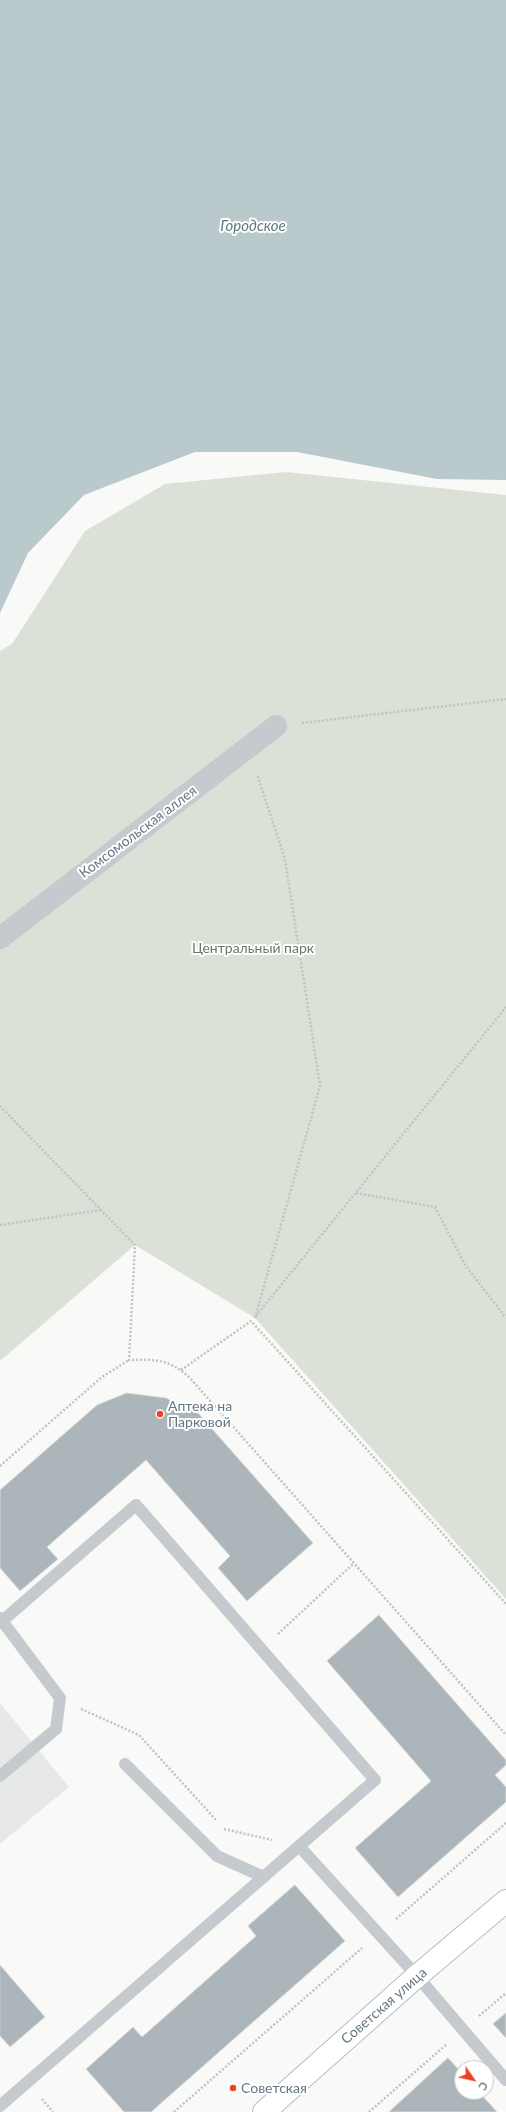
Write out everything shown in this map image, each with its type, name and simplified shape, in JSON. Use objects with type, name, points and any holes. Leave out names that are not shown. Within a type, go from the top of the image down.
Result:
[{"type":"main road","name":"Советская улица","points":[[264,2112],[417,1976],[506,1901]]},
{"type":"street","name":"Комсомольская аллея","points":[[0,938],[276,726]]},
{"type":"lane","points":[[0,1776],[56,1729],[60,1698],[1,1621],[136,1505],[375,1780],[0,2106]]},
{"type":"lane","points":[[125,1764],[217,1856],[264,1877]]},
{"type":"lane","points":[[300,1846],[417,1976],[506,2080]]},
{"type":"path","points":[[276,726],[506,698]]},
{"type":"path","points":[[248,747],[285,858],[320,1086],[254,1318],[506,1007]]},
{"type":"path","points":[[0,1106],[135,1244],[129,1360]]},
{"type":"path","points":[[356,1193],[435,1207],[465,1265],[506,1318]]},
{"type":"path","points":[[0,1225],[102,1210]]},
{"type":"path","points":[[181,1370],[251,1321],[506,1604]]},
{"type":"path","points":[[0,1466],[102,1378],[129,1360],[157,1360],[173,1364],[181,1370],[506,1735]]},
{"type":"path","points":[[262,1649],[354,1563]]},
{"type":"path","points":[[60,1698],[94,1716],[139,1735],[224,1830],[300,1846]]},
{"type":"path","points":[[174,2112],[506,1823]]},
{"type":"path","points":[[369,2112],[506,1993]]},
{"type":"shaded area","points":[[0,1703],[69,1787],[0,1844]]},
{"type":"green space","name":"Центральный парк","points":[[286,472],[506,495],[506,1599],[255,1318],[135,1245],[0,1361],[0,651],[12,644],[85,531],[165,484]]},
{"type":"water","name":"Городское","points":[[0,0],[506,0],[506,480],[437,479],[297,452],[195,452],[84,495],[28,553],[0,613]]},
{"type":"building","points":[[127,1393],[166,1398],[198,1413],[313,1543],[247,1601],[218,1568],[230,1556],[146,1460],[47,1547],[58,1559],[20,1591],[0,1568],[0,1490],[97,1405]]},
{"type":"building","points":[[379,1615],[506,1760],[506,1765],[495,1775],[506,1787],[506,1802],[398,1897],[355,1848],[431,1781],[327,1661]]},
{"type":"building","points":[[295,1885],[345,1941],[151,2112],[124,2112],[86,2069],[133,2027],[142,2037],[256,1936],[248,1926]]},
{"type":"building","points":[[0,1965],[45,2017],[10,2047],[0,2036]]},
{"type":"building","points":[[506,2013],[506,2038],[493,2024]]},
{"type":"building","points":[[448,2058],[454,2064],[454,2100],[486,2100],[497,2112],[389,2112]]},
{"type":"place","name":"Аптека на Парковой","points":[[160,1414]]},
{"type":"place","name":"Советская","points":[[233,2088]]}]
